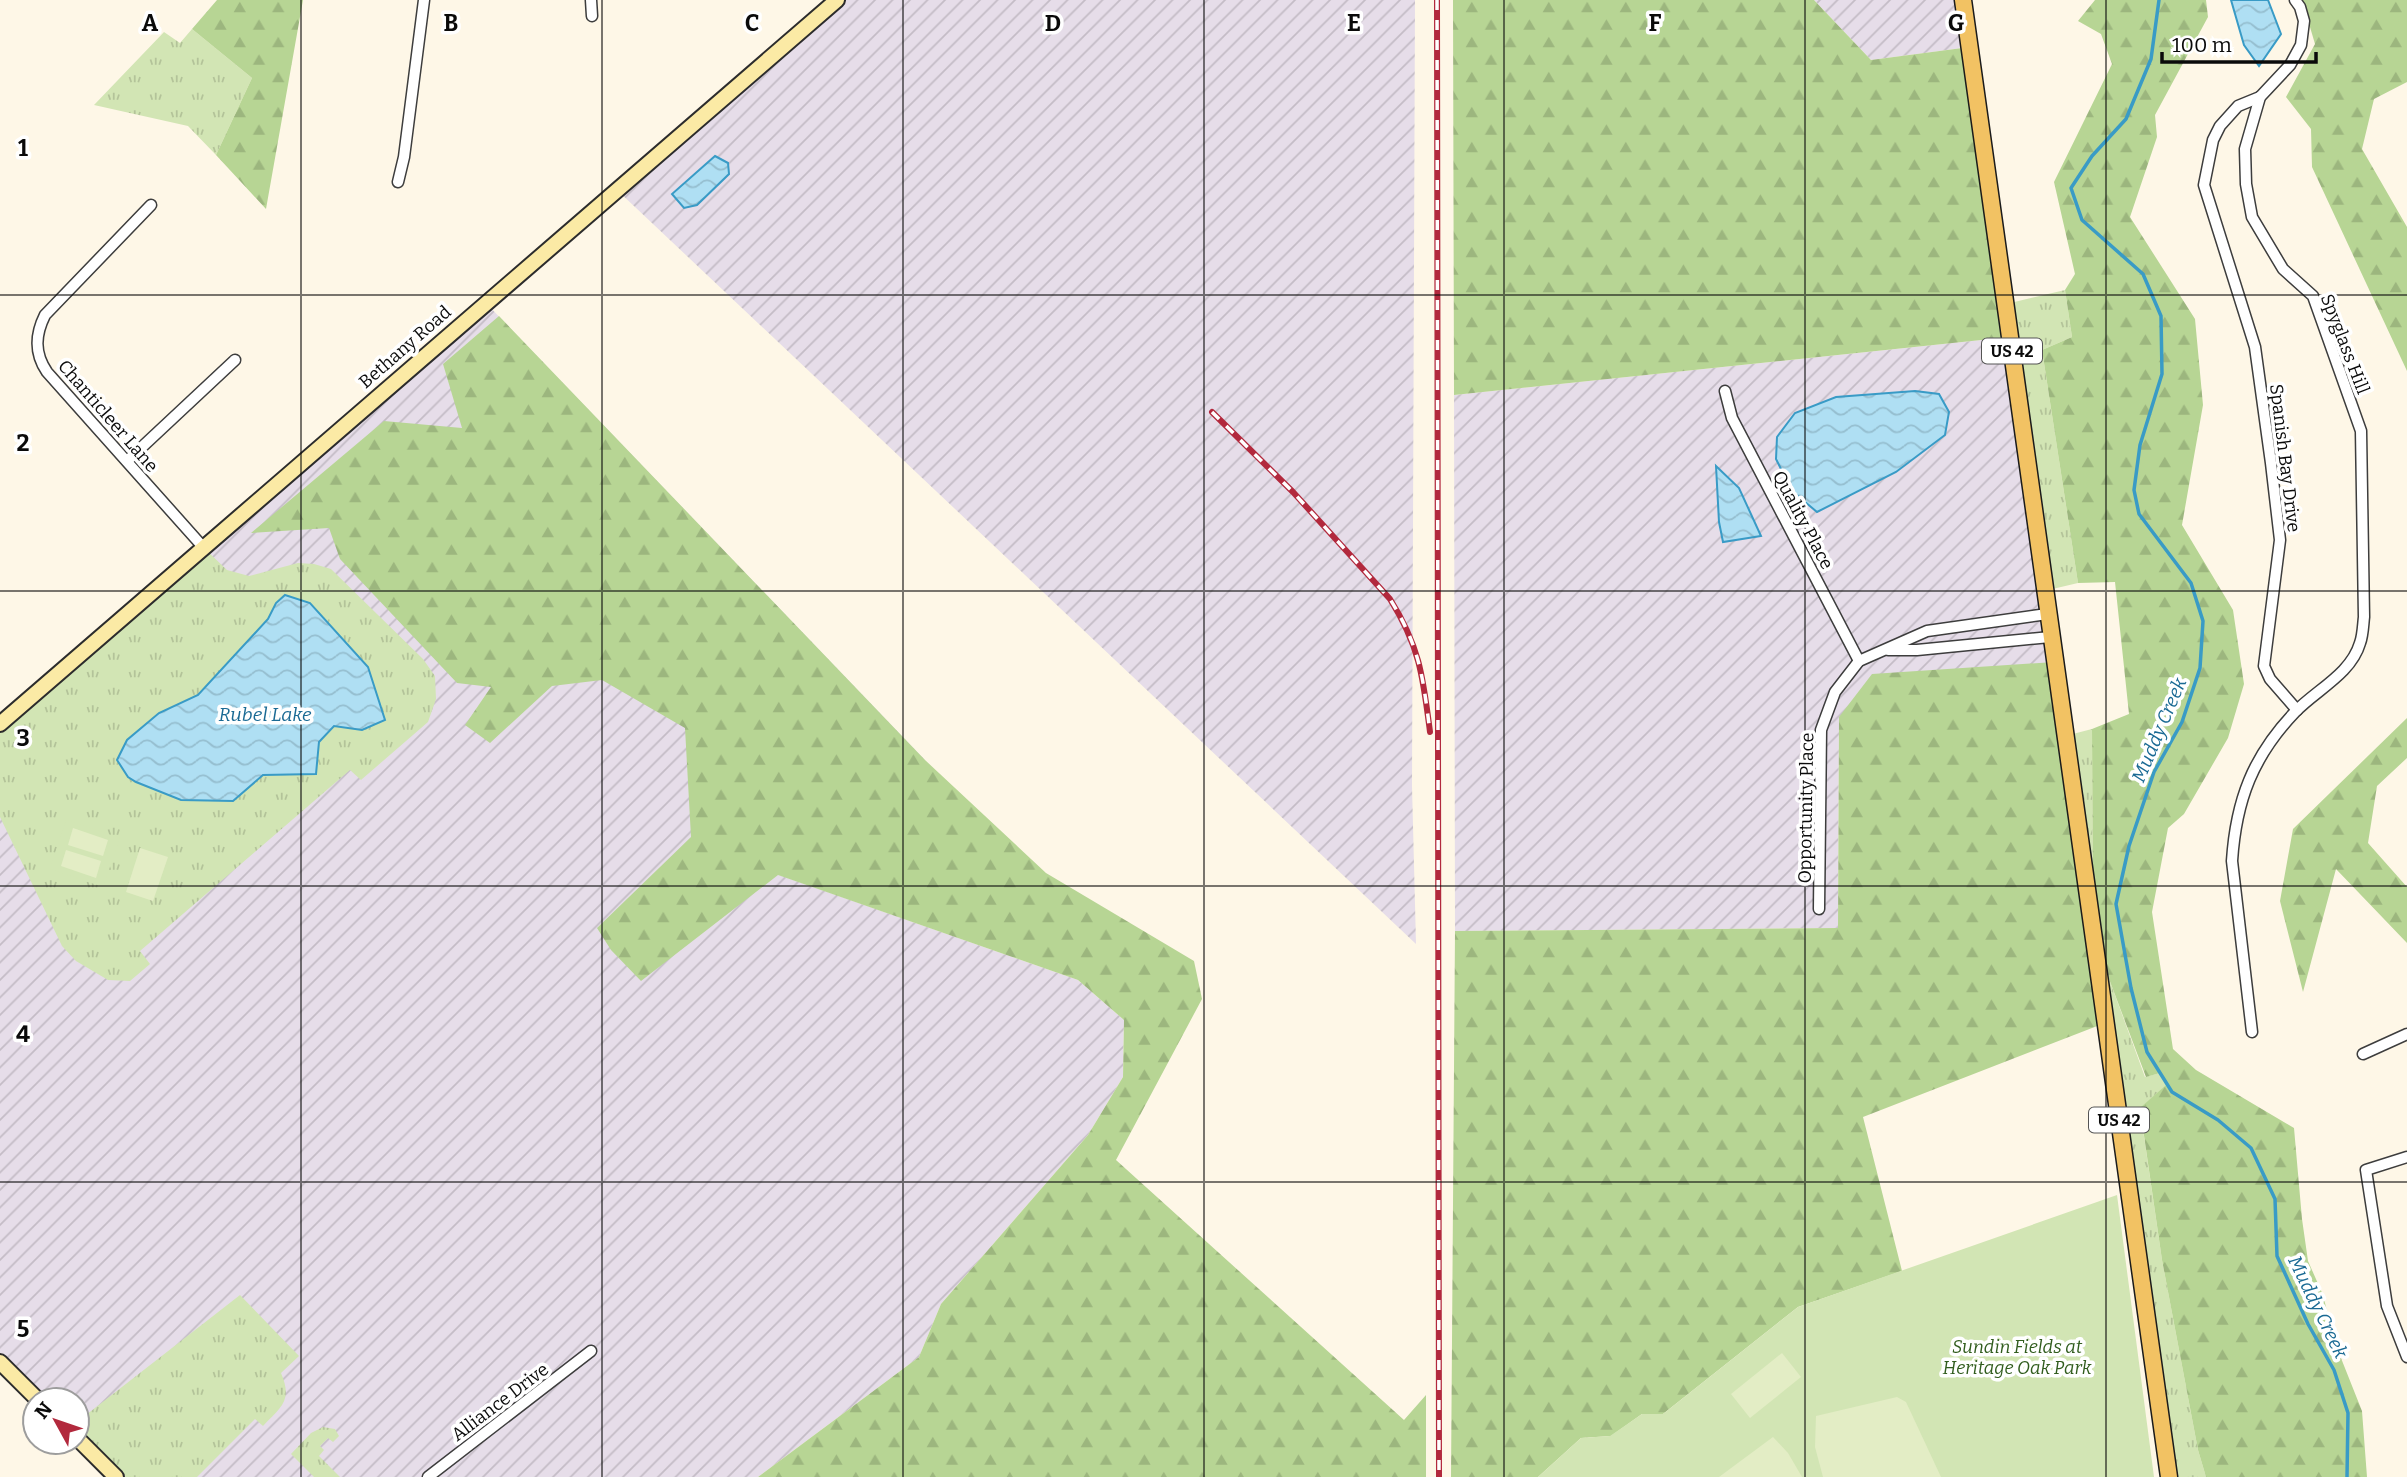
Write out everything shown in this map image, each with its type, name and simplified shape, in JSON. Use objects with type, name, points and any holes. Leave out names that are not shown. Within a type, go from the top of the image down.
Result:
[{"type":"main road","name":"Bethany Road","points":[[0,724],[836,0]]},
{"type":"main road","name":"US 42","points":[[1963,0],[2168,1477]]},
{"type":"main road","points":[[0,1362],[24,1386]]},
{"type":"main road","points":[[91,1452],[116,1477]]},
{"type":"street","points":[[398,182],[404,157],[424,0]]},
{"type":"street","points":[[591,0],[592,16]]},
{"type":"street","name":"Spyglass Hill","points":[[2295,0],[2304,21],[2301,45],[2290,65],[2260,97],[2245,149],[2246,184],[2252,217],[2283,269],[2313,296],[2361,431],[2364,617],[2360,645],[2345,669],[2297,710]]},
{"type":"street","name":"Spanish Bay Drive","points":[[2260,97],[2238,106],[2220,126],[2213,140],[2204,185],[2255,347],[2271,463],[2280,540],[2264,666],[2270,679],[2297,710]]},
{"type":"street","name":"Chanticleer Lane","points":[[151,205],[52,306],[37,335],[37,348],[47,372],[203,547]]},
{"type":"street","points":[[127,461],[235,360]]},
{"type":"street","name":"Quality Place","points":[[1725,391],[1732,418],[1859,661]]},
{"type":"street","name":"Opportunity Place","points":[[1819,909],[1821,730],[1835,692],[1859,661],[1927,631],[2047,614]]},
{"type":"street","name":"Opportunity Place","points":[[1884,650],[1917,650],[2050,637]]},
{"type":"street","points":[[2252,1032],[2232,861],[2234,837],[2244,790],[2257,761],[2297,710]]},
{"type":"street","points":[[2362,1054],[2407,1034]]},
{"type":"street","points":[[2407,1157],[2366,1170],[2388,1306],[2407,1357]]},
{"type":"street","name":"Alliance Drive","points":[[428,1477],[591,1351]]},
{"type":"shaded area","points":[[837,0],[1415,0],[1412,786],[1416,944],[617,190]]},
{"type":"shaded area","points":[[1814,0],[1961,0],[1970,47],[1871,60]]},
{"type":"shaded area","points":[[486,303],[925,760],[779,875],[1078,980],[1124,1020],[1123,1077],[1088,1135],[941,1304],[919,1357],[758,1477],[116,1477],[91,1452],[91,1386],[24,1386],[0,1362],[0,725]]},
{"type":"shaded area","points":[[2010,337],[2054,662],[1839,717],[1838,928],[1455,931],[1454,395]]},
{"type":"green space","points":[[217,0],[303,0],[266,209],[216,155],[252,78],[192,29]]},
{"type":"green space","points":[[1453,0],[1814,0],[1871,60],[1970,47],[2010,337],[1454,395]]},
{"type":"green space","points":[[2095,0],[2206,0],[2208,17],[2155,115],[2157,137],[2130,217],[2195,319],[2203,405],[2182,525],[2233,610],[2244,684],[2228,738],[2184,814],[2168,828],[2152,912],[2173,1049],[2196,1070],[2294,1128],[2308,1261],[2323,1295],[2335,1343],[2362,1411],[2367,1477],[2206,1477],[2198,1450],[2162,1260],[2140,1108],[2167,1084],[2160,1073],[2146,1077],[2094,939],[2105,1023],[1863,1117],[1902,1271],[1798,1307],[1663,1414],[1642,1414],[1611,1436],[1581,1438],[1538,1477],[1451,1477],[1455,931],[1838,928],[1839,717],[1872,674],[2054,662],[2093,929],[2092,729],[2129,714],[2115,582],[2078,583],[2042,350],[2072,337],[2065,290],[2075,274],[2054,182],[2112,64],[2101,34],[2078,21]]},
{"type":"green space","points":[[2302,0],[2407,0],[2407,82],[2374,99],[2362,149],[2407,227],[2407,371],[2312,167],[2311,129],[2286,97],[2315,44]]},
{"type":"green space","points":[[192,29],[252,78],[216,155],[188,126],[94,105],[164,32],[180,43]]},
{"type":"green space","points":[[2065,290],[2072,337],[2042,350],[2078,583],[2044,591],[2006,304]]},
{"type":"green space","points":[[499,316],[925,760],[1046,873],[1194,961],[1202,999],[1116,1160],[1404,1420],[1426,1395],[1426,1477],[758,1477],[919,1357],[941,1304],[1088,1135],[1123,1077],[1124,1020],[1078,980],[778,875],[641,981],[611,950],[597,928],[691,837],[685,728],[602,680],[552,686],[490,743],[465,725],[491,687],[457,683],[340,559],[329,528],[251,533],[384,421],[462,428],[443,364]]},
{"type":"green space","points":[[203,547],[227,570],[249,576],[298,563],[331,569],[423,659],[435,676],[436,699],[428,722],[361,780],[350,770],[140,951],[150,964],[130,981],[108,980],[76,961],[62,946],[0,817],[0,724]]},
{"type":"green space","points":[[2407,718],[2407,758],[2377,786],[2368,843],[2407,887],[2407,943],[2336,869],[2303,992],[2280,901],[2293,829]]},
{"type":"green space","points":[[2092,729],[2093,935],[2145,1077],[2160,1073],[2167,1084],[2140,1109],[2162,1260],[2198,1450],[2206,1477],[2169,1477],[2065,736]]},
{"type":"green space","points":[[66,820],[120,838],[103,887],[50,869]]},
{"type":"green space","points":[[73,828],[108,840],[103,856],[68,845]]},
{"type":"green space","points":[[140,848],[168,857],[153,901],[126,892]]},
{"type":"green space","points":[[66,850],[101,861],[96,878],[61,866]]},
{"type":"green space","name":"Sundin Fields at Heritage Oak Park","points":[[2117,1195],[2154,1477],[1538,1477],[1581,1438],[1610,1436],[1642,1414],[1663,1414],[1798,1307]]},
{"type":"green space","points":[[240,1295],[299,1356],[281,1373],[286,1390],[280,1408],[263,1426],[255,1419],[197,1477],[116,1477],[91,1452],[91,1411]]},
{"type":"green space","points":[[1782,1353],[1801,1377],[1750,1418],[1731,1394]]},
{"type":"green space","points":[[1897,1397],[1906,1402],[1941,1477],[1823,1477],[1815,1447],[1816,1416]]},
{"type":"green space","points":[[323,1427],[335,1429],[339,1436],[333,1442],[328,1438],[320,1446],[324,1450],[319,1456],[340,1477],[314,1477],[291,1454],[311,1433]]},
{"type":"green space","points":[[1773,1437],[1788,1453],[1802,1477],[1719,1477]]},
{"type":"water","points":[[2231,0],[2268,0],[2281,34],[2259,66],[2244,45]]},
{"type":"water","points":[[715,156],[728,163],[729,174],[697,205],[684,208],[672,194]]},
{"type":"water","points":[[1915,391],[1939,394],[1949,412],[1945,435],[1896,472],[1817,512],[1792,491],[1776,459],[1777,437],[1795,413],[1836,397]]},
{"type":"water","points":[[1716,466],[1739,488],[1761,536],[1723,542],[1719,522]]},
{"type":"water","name":"Rubel Lake","points":[[285,595],[310,603],[368,667],[385,720],[362,730],[334,726],[319,742],[316,774],[263,775],[233,801],[181,800],[128,777],[117,760],[127,740],[159,713],[198,695],[268,619],[276,603]]},
{"type":"waterway","name":"Muddy Creek","points":[[2159,0],[2151,59],[2126,119],[2092,156],[2071,188],[2082,220],[2143,274],[2161,316],[2162,374],[2140,445],[2134,490],[2139,514],[2191,583],[2203,621],[2200,668],[2182,722],[2154,772],[2129,846],[2116,904],[2131,988],[2147,1052],[2172,1092],[2218,1120],[2251,1148],[2275,1199],[2277,1256],[2308,1324],[2334,1370],[2348,1413],[2347,1477]]},
{"type":"railway","points":[[1437,0],[1439,1477]]},
{"type":"railway","points":[[1212,412],[1293,492],[1390,599],[1408,632],[1419,663],[1430,732]]}]
